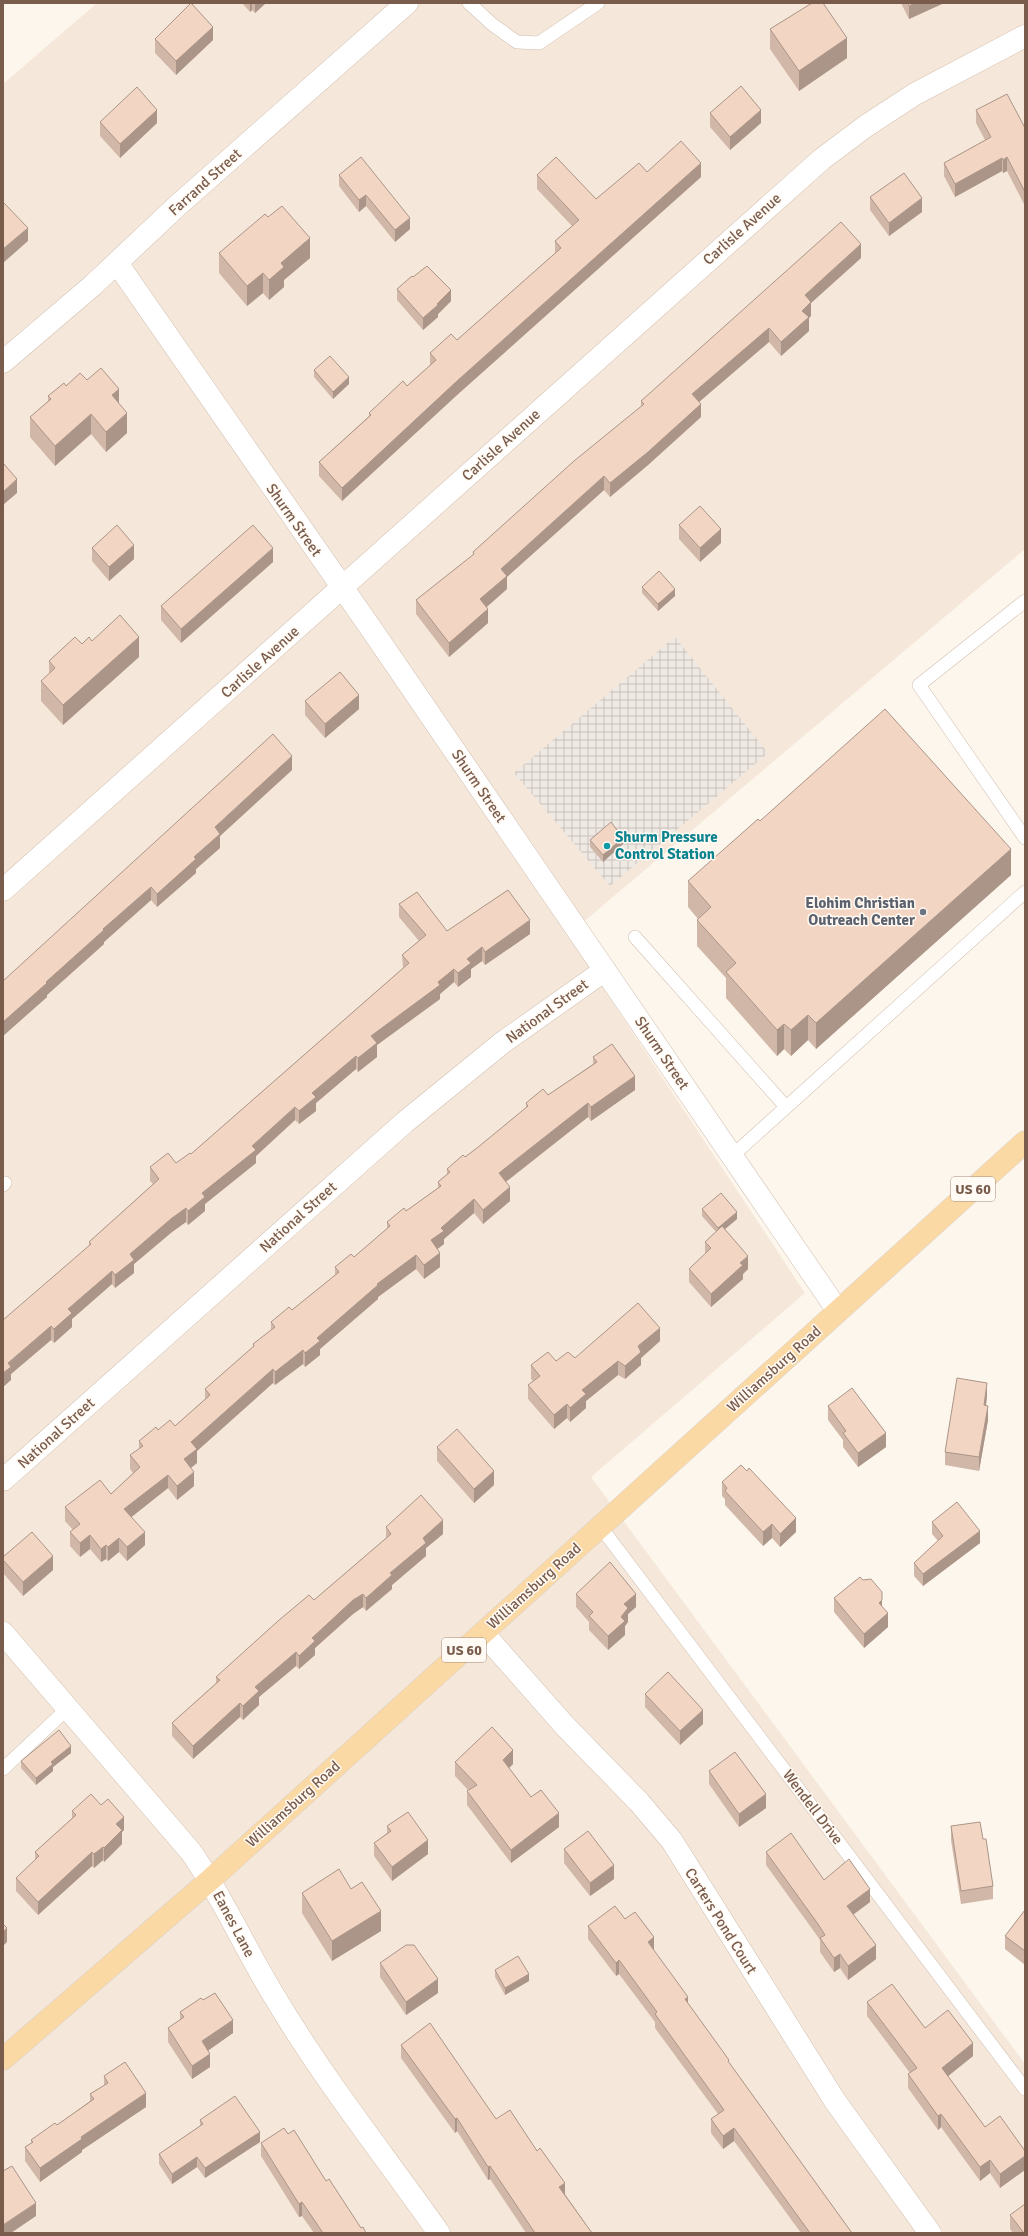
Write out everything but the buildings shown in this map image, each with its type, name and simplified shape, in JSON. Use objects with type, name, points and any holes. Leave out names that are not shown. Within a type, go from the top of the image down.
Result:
[{"type":"main road","name":"Williamsburg Road","points":[[3,2059],[210,1880],[1025,1142]]},
{"type":"street","name":"Farrand Street","points":[[3,362],[92,286],[407,3]]},
{"type":"street","name":"Carlisle Avenue","points":[[3,890],[822,159],[866,126],[915,94],[1025,36]]},
{"type":"street","name":"Shurm Street","points":[[116,263],[342,588],[838,1311]]},
{"type":"street","name":"National Street","points":[[3,1480],[405,1122],[502,1043],[605,970]]},
{"type":"street","name":"Eanes Lane","points":[[3,1633],[190,1852],[210,1880],[276,2000],[316,2060],[440,2233]]},
{"type":"street","name":"Carters Pond Court","points":[[482,1633],[565,1726],[639,1802],[672,1841],[835,2101],[930,2233]]},
{"type":"lane","points":[[469,3],[493,26],[517,42],[539,43],[598,3]]},
{"type":"lane","points":[[1025,601],[919,685],[1025,838]]},
{"type":"lane","points":[[732,1156],[1025,892]]},
{"type":"lane","points":[[635,937],[786,1107]]},
{"type":"lane","name":"Wendell Drive","points":[[600,1526],[1025,2088]]},
{"type":"lane","points":[[3,1769],[68,1708]]},
{"type":"shaded area","points":[[97,3],[1025,3],[1025,549],[568,935],[805,1293],[591,1477],[1025,2064],[1025,2233],[3,2233],[3,84]]},
{"type":"shaded area","points":[[675,637],[768,753],[610,886],[514,773]]},
{"type":"place","name":"Shurm Pressure Control Station","points":[[607,846]]},
{"type":"place","name":"Elohim Christian Outreach Center","points":[[923,912]]}]
